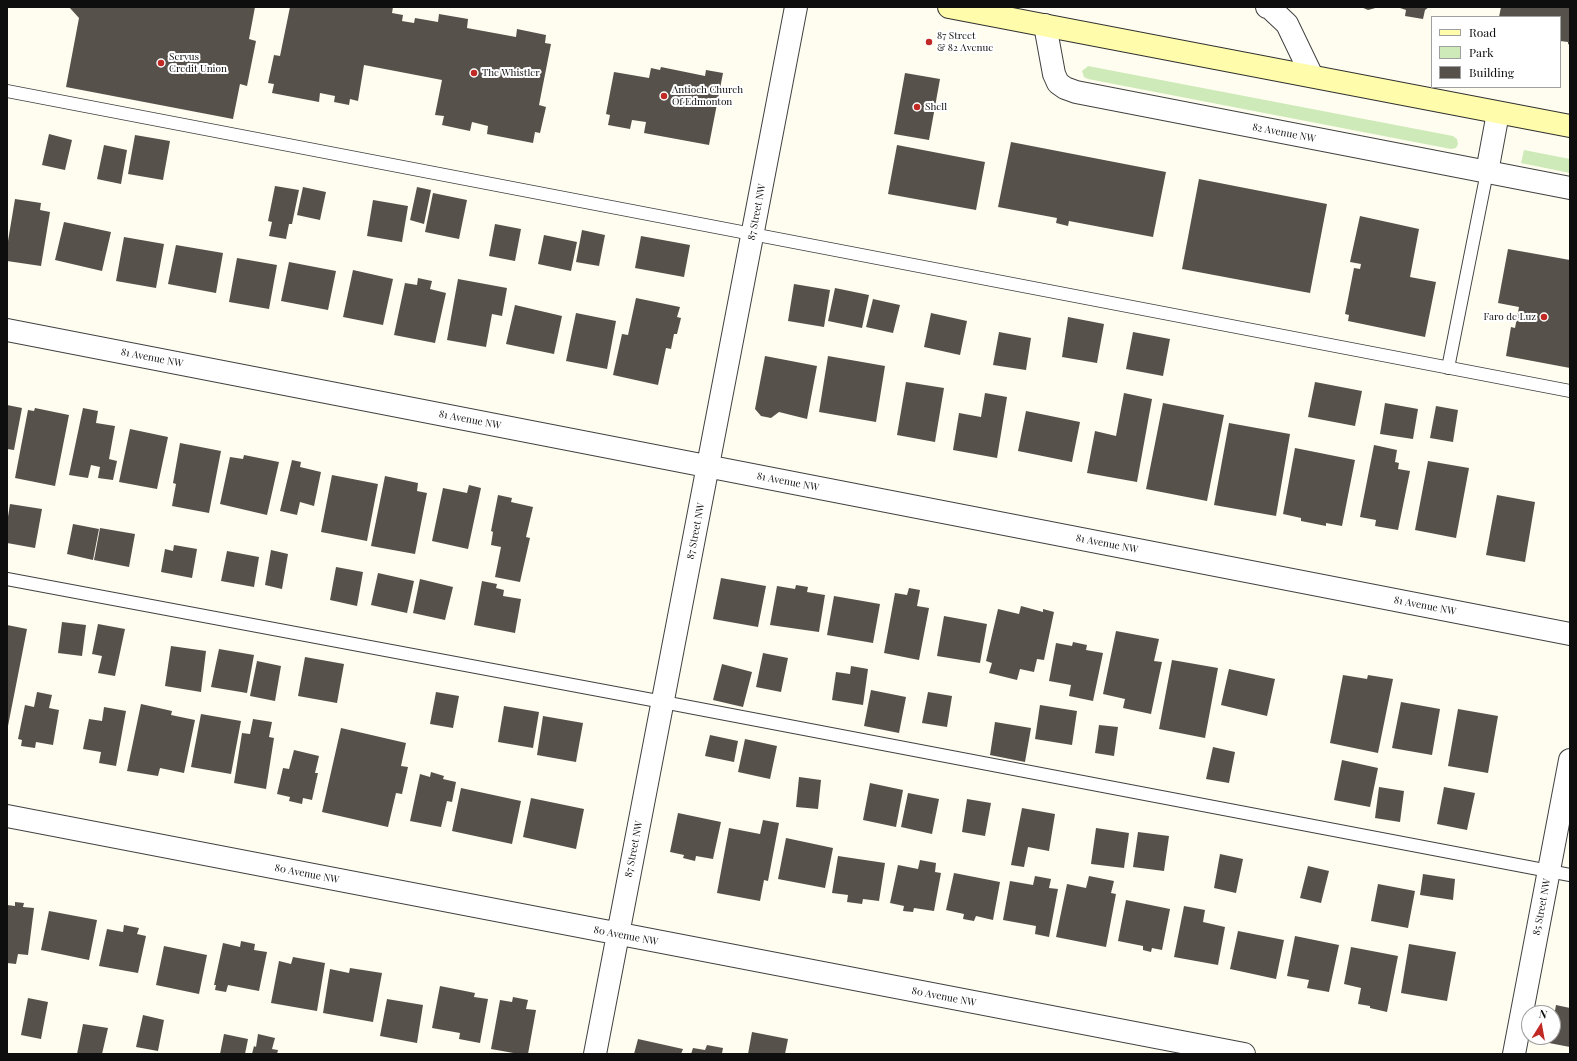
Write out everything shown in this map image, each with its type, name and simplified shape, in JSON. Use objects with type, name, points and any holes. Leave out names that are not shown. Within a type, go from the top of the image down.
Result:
[{"type":"main road","points":[[949,7],[1570,126]]},
{"type":"street","name":"87 Street NW","points":[[595,1054],[796,7]]},
{"type":"street","points":[[1267,7],[1287,24],[1312,76]]},
{"type":"street","name":"82 Avenue NW","points":[[1045,25],[1054,74],[1058,82],[1066,88],[1076,92],[1570,188]]},
{"type":"street","points":[[1487,172],[1498,112]]},
{"type":"street","name":"81 Avenue NW","points":[[7,330],[1570,634]]},
{"type":"street","name":"85 Street NW","points":[[1514,1054],[1570,760]]},
{"type":"street","name":"80 Avenue NW","points":[[7,816],[1244,1054]]},
{"type":"lane","points":[[7,91],[1570,391]]},
{"type":"lane","points":[[1448,368],[1487,172]]},
{"type":"lane","points":[[7,579],[663,702],[1570,875]]},
{"type":"green space","points":[[1088,66],[1453,136],[1457,139],[1458,144],[1456,148],[1451,149],[1088,79],[1084,77],[1082,71]]},
{"type":"green space","points":[[1524,150],[1570,159],[1570,173],[1521,163]]},
{"type":"building","name":"Servus Credit Union","points":[[69,7],[255,7],[249,39],[256,41],[247,86],[240,84],[233,119],[66,87],[79,18]]},
{"type":"building","name":"The Whistler","points":[[290,7],[393,7],[392,13],[403,15],[402,21],[414,23],[415,18],[438,22],[439,14],[468,19],[467,28],[516,37],[517,29],[546,35],[545,43],[551,44],[539,105],[546,107],[540,133],[535,132],[533,143],[487,134],[488,126],[472,122],[470,131],[442,125],[444,116],[435,115],[442,80],[364,65],[358,101],[350,99],[349,105],[334,102],[335,96],[320,93],[319,102],[272,93],[274,84],[268,83],[274,55],[280,56]]},
{"type":"building","points":[[1361,7],[1379,7],[1368,10]]},
{"type":"building","points":[[1397,7],[1429,7],[1425,10],[1423,19],[1405,16],[1406,10]]},
{"type":"building","points":[[1501,7],[1570,7],[1570,45],[1568,42],[1561,41],[1561,16],[1499,16]]},
{"type":"building","name":"Antioch Church Of Edmonton","points":[[661,67],[705,76],[706,70],[723,73],[709,145],[644,133],[646,122],[632,120],[630,129],[608,125],[610,115],[606,114],[614,72],[649,78],[651,68],[660,70]]},
{"type":"building","name":"Shell","points":[[905,73],[940,79],[929,140],[894,134]]},
{"type":"building","points":[[49,134],[72,140],[65,170],[42,165]]},
{"type":"building","points":[[135,135],[170,141],[163,180],[128,174]]},
{"type":"building","points":[[1011,142],[1166,172],[1153,237],[1069,221],[1068,226],[1056,223],[1057,218],[998,207]]},
{"type":"building","points":[[104,145],[127,150],[121,184],[97,179]]},
{"type":"building","points":[[897,145],[985,162],[976,210],[888,194]]},
{"type":"building","points":[[1199,179],[1327,204],[1310,293],[1182,269]]},
{"type":"building","points":[[275,186],[299,190],[292,224],[289,224],[286,239],[269,236],[272,222],[268,221]]},
{"type":"building","points":[[303,187],[326,192],[320,220],[297,215]]},
{"type":"building","points":[[417,187],[431,190],[424,224],[410,220]]},
{"type":"building","points":[[433,193],[467,200],[459,239],[425,232]]},
{"type":"building","points":[[15,199],[41,203],[40,210],[50,212],[41,266],[7,261],[7,247]]},
{"type":"building","points":[[373,200],[408,206],[402,242],[367,236]]},
{"type":"building","points":[[1360,216],[1419,229],[1410,277],[1436,282],[1425,337],[1348,321],[1349,315],[1345,314],[1354,268],[1360,269],[1361,264],[1350,262]]},
{"type":"building","points":[[64,222],[111,232],[102,271],[55,260]]},
{"type":"building","points":[[495,224],[521,229],[515,261],[489,256]]},
{"type":"building","points":[[582,230],[605,235],[599,266],[576,262]]},
{"type":"building","points":[[544,235],[577,242],[571,271],[538,264]]},
{"type":"building","points":[[641,236],[690,245],[684,277],[635,268]]},
{"type":"building","points":[[124,237],[164,244],[156,288],[116,281]]},
{"type":"building","points":[[176,245],[223,253],[216,293],[168,284]]},
{"type":"building","name":"Faro de Luz","points":[[1508,249],[1570,260],[1570,368],[1506,356],[1511,327],[1515,328],[1519,307],[1498,303]]},
{"type":"building","points":[[237,258],[277,265],[269,309],[229,302]]},
{"type":"building","points":[[289,262],[336,271],[328,310],[281,301]]},
{"type":"building","points":[[353,270],[393,279],[383,325],[343,317]]},
{"type":"building","points":[[418,278],[432,281],[430,289],[446,293],[435,343],[394,335],[405,283],[417,285]]},
{"type":"building","points":[[458,279],[507,288],[502,316],[492,314],[486,347],[447,340]]},
{"type":"building","points":[[794,284],[830,290],[824,327],[788,321]]},
{"type":"building","points":[[835,288],[869,295],[862,328],[828,321]]},
{"type":"building","points":[[636,298],[680,307],[677,317],[681,318],[677,334],[674,334],[671,349],[666,348],[658,385],[613,375],[622,334],[628,335]]},
{"type":"building","points":[[873,299],[900,305],[893,333],[866,327]]},
{"type":"building","points":[[515,305],[562,316],[554,354],[506,344]]},
{"type":"building","points":[[576,313],[616,321],[607,369],[566,361]]},
{"type":"building","points":[[931,313],[967,321],[960,355],[924,347]]},
{"type":"building","points":[[1068,317],[1104,324],[1097,363],[1062,357]]},
{"type":"building","points":[[999,332],[1031,338],[1026,370],[993,365]]},
{"type":"building","points":[[1133,332],[1170,339],[1163,376],[1126,369]]},
{"type":"building","points":[[765,356],[817,366],[807,419],[779,412],[771,418],[761,416],[755,409]]},
{"type":"building","points":[[828,356],[885,366],[876,422],[819,412]]},
{"type":"building","points":[[906,382],[944,388],[935,442],[897,435]]},
{"type":"building","points":[[1315,382],[1362,391],[1355,426],[1308,417]]},
{"type":"building","points":[[985,393],[1007,397],[997,458],[953,450],[959,413],[981,417]]},
{"type":"building","points":[[1124,393],[1152,399],[1137,482],[1087,473],[1095,431],[1116,436]]},
{"type":"building","points":[[1163,403],[1224,415],[1207,501],[1146,489]]},
{"type":"building","points":[[1385,403],[1418,409],[1413,439],[1380,434]]},
{"type":"building","points":[[7,405],[22,408],[14,450],[7,449]]},
{"type":"building","points":[[1436,406],[1458,410],[1453,442],[1430,438]]},
{"type":"building","points":[[35,408],[69,415],[55,486],[15,478],[28,410],[34,411]]},
{"type":"building","points":[[83,408],[98,411],[96,423],[115,426],[109,459],[117,461],[113,480],[98,478],[100,467],[91,465],[88,478],[69,475]]},
{"type":"building","points":[[1026,411],[1080,422],[1072,462],[1018,451]]},
{"type":"building","points":[[1229,423],[1290,434],[1276,516],[1214,505]]},
{"type":"building","points":[[130,429],[168,437],[157,489],[119,482]]},
{"type":"building","points":[[180,443],[221,451],[209,513],[172,506],[176,484],[173,483]]},
{"type":"building","points":[[1374,445],[1397,450],[1395,462],[1399,463],[1398,469],[1410,471],[1398,530],[1375,526],[1376,520],[1360,517]]},
{"type":"building","points":[[1295,448],[1355,460],[1342,526],[1326,523],[1326,526],[1301,521],[1301,518],[1283,514]]},
{"type":"building","points":[[244,455],[279,462],[267,515],[220,504],[230,457],[243,459]]},
{"type":"building","points":[[292,460],[301,462],[300,467],[321,472],[314,506],[300,502],[297,515],[280,511]]},
{"type":"building","points":[[1428,461],[1469,468],[1456,538],[1415,530]]},
{"type":"building","points":[[332,475],[378,484],[367,541],[321,532]]},
{"type":"building","points":[[385,476],[418,483],[417,491],[427,493],[415,554],[371,546]]},
{"type":"building","points":[[469,485],[481,488],[468,549],[432,541],[443,488],[467,493]]},
{"type":"building","points":[[498,495],[512,498],[511,502],[533,507],[526,537],[530,538],[520,582],[495,577],[501,547],[491,545],[493,532],[491,531]]},
{"type":"building","points":[[1497,495],[1535,502],[1525,562],[1486,555]]},
{"type":"building","points":[[10,504],[42,509],[35,548],[7,543],[7,523]]},
{"type":"building","points":[[73,524],[99,529],[93,560],[67,554]]},
{"type":"building","points":[[100,528],[135,534],[129,567],[94,560]]},
{"type":"building","points":[[174,545],[197,549],[192,578],[161,572],[165,549],[173,551]]},
{"type":"building","points":[[271,550],[288,554],[282,589],[265,585]]},
{"type":"building","points":[[227,551],[259,557],[254,587],[221,581]]},
{"type":"building","points":[[336,567],[363,572],[357,606],[330,600]]},
{"type":"building","points":[[378,573],[414,581],[407,613],[371,605]]},
{"type":"building","points":[[721,578],[766,586],[758,627],[713,619]]},
{"type":"building","points":[[420,579],[453,587],[445,620],[413,613]]},
{"type":"building","points":[[482,581],[497,584],[496,588],[504,590],[503,596],[521,599],[515,633],[474,625]]},
{"type":"building","points":[[796,585],[808,587],[807,592],[825,595],[819,632],[770,625],[777,586],[795,589]]},
{"type":"building","points":[[909,588],[920,590],[917,606],[929,608],[919,660],[884,653],[895,593],[907,595]]},
{"type":"building","points":[[834,596],[880,604],[873,643],[827,635]]},
{"type":"building","points":[[1021,606],[1043,612],[1043,609],[1054,612],[1044,660],[1037,659],[1034,672],[1020,669],[1017,680],[989,673],[992,663],[986,661],[998,609],[1019,614]]},
{"type":"building","points":[[944,616],[987,624],[980,663],[937,656]]},
{"type":"building","points":[[62,622],[86,625],[82,656],[58,653]]},
{"type":"building","points":[[98,624],[125,629],[115,676],[98,673],[102,656],[92,654]]},
{"type":"building","points":[[7,625],[27,629],[8,726],[7,726]]},
{"type":"building","points":[[1116,631],[1159,639],[1154,661],[1162,662],[1151,714],[1123,708],[1125,699],[1103,694]]},
{"type":"building","points":[[1073,642],[1087,645],[1086,650],[1103,653],[1093,701],[1069,696],[1071,685],[1049,681],[1056,643],[1072,646]]},
{"type":"building","points":[[171,646],[206,651],[201,692],[165,686]]},
{"type":"building","points":[[219,649],[254,655],[247,693],[211,687]]},
{"type":"building","points":[[763,653],[788,658],[781,692],[756,687]]},
{"type":"building","points":[[305,657],[344,664],[337,703],[298,696]]},
{"type":"building","points":[[1172,660],[1218,668],[1205,738],[1159,729]]},
{"type":"building","points":[[257,661],[281,666],[275,701],[250,696]]},
{"type":"building","points":[[722,664],[752,672],[743,707],[713,700]]},
{"type":"building","points":[[851,666],[868,669],[863,705],[832,700],[836,672],[850,674]]},
{"type":"building","points":[[1229,669],[1275,679],[1267,716],[1221,705]]},
{"type":"building","points":[[1343,675],[1367,679],[1368,675],[1393,679],[1378,753],[1330,743]]},
{"type":"building","points":[[871,690],[906,697],[899,733],[864,726]]},
{"type":"building","points":[[37,692],[52,695],[49,708],[59,710],[53,745],[36,742],[35,748],[21,746],[22,740],[18,739],[25,705],[34,707]]},
{"type":"building","points":[[436,692],[459,696],[453,728],[430,724]]},
{"type":"building","points":[[928,692],[952,696],[947,727],[922,723]]},
{"type":"building","points":[[1401,702],[1440,709],[1432,755],[1392,748]]},
{"type":"building","points":[[141,704],[172,711],[171,715],[195,720],[184,773],[160,768],[158,776],[127,771]]},
{"type":"building","points":[[1040,705],[1077,711],[1072,745],[1035,739]]},
{"type":"building","points":[[504,706],[539,712],[533,748],[498,742]]},
{"type":"building","points":[[104,707],[126,711],[116,766],[99,763],[101,752],[83,749],[89,719],[102,721]]},
{"type":"building","points":[[1458,709],[1498,716],[1488,773],[1448,766]]},
{"type":"building","points":[[201,714],[241,721],[231,774],[191,767]]},
{"type":"building","points":[[543,716],[583,723],[576,762],[537,755]]},
{"type":"building","points":[[253,719],[272,722],[269,737],[274,738],[266,789],[234,783],[242,733],[250,734]]},
{"type":"building","points":[[995,722],[1031,728],[1025,762],[990,755]]},
{"type":"building","points":[[1099,725],[1118,727],[1114,756],[1095,753]]},
{"type":"building","points":[[341,728],[406,743],[401,766],[408,767],[402,794],[396,793],[388,827],[322,812]]},
{"type":"building","points":[[710,735],[738,741],[734,762],[705,756]]},
{"type":"building","points":[[745,739],[777,746],[770,779],[738,772]]},
{"type":"building","points":[[1213,747],[1235,752],[1229,783],[1206,779]]},
{"type":"building","points":[[294,750],[319,756],[315,773],[318,773],[312,800],[303,798],[302,804],[289,801],[290,797],[277,794],[283,768],[289,769]]},
{"type":"building","points":[[1342,760],[1378,768],[1370,807],[1334,800]]},
{"type":"building","points":[[431,772],[444,776],[443,779],[456,782],[452,802],[447,801],[441,827],[410,821],[420,774],[430,777]]},
{"type":"building","points":[[799,777],[821,780],[818,809],[796,807]]},
{"type":"building","points":[[870,783],[903,790],[896,827],[863,820]]},
{"type":"building","points":[[1379,787],[1404,791],[1400,822],[1375,818]]},
{"type":"building","points":[[1444,787],[1475,793],[1467,830],[1437,824]]},
{"type":"building","points":[[461,788],[521,801],[512,844],[452,831]]},
{"type":"building","points":[[908,793],[939,799],[932,834],[901,827]]},
{"type":"building","points":[[531,798],[584,809],[576,849],[523,837]]},
{"type":"building","points":[[967,799],[991,803],[985,836],[962,832]]},
{"type":"building","points":[[1022,808],[1055,814],[1049,851],[1028,847],[1024,867],[1011,865]]},
{"type":"building","points":[[678,813],[721,822],[713,859],[696,856],[695,861],[683,858],[684,855],[670,852]]},
{"type":"building","points":[[763,820],[779,823],[768,881],[764,880],[760,901],[717,893],[729,828],[760,834]]},
{"type":"building","points":[[1096,828],[1129,833],[1124,868],[1091,864]]},
{"type":"building","points":[[1138,832],[1169,836],[1164,871],[1133,867]]},
{"type":"building","points":[[786,838],[833,848],[825,888],[778,879]]},
{"type":"building","points":[[1220,854],[1243,859],[1236,893],[1214,888]]},
{"type":"building","points":[[838,856],[885,863],[879,901],[863,899],[862,904],[847,902],[848,895],[832,893]]},
{"type":"building","points":[[920,860],[936,863],[935,872],[941,873],[934,911],[914,908],[913,912],[903,911],[904,906],[890,903],[898,865],[918,869]]},
{"type":"building","points":[[1308,866],[1329,871],[1321,903],[1300,898]]},
{"type":"building","points":[[954,873],[1000,882],[993,920],[976,916],[974,921],[963,919],[964,914],[946,910]]},
{"type":"building","points":[[1423,874],[1455,879],[1453,900],[1420,895]]},
{"type":"building","points":[[1035,876],[1051,879],[1049,888],[1058,889],[1049,937],[1035,934],[1036,926],[1003,920],[1010,881],[1033,885]]},
{"type":"building","points":[[1089,876],[1114,881],[1111,893],[1116,894],[1106,947],[1056,937],[1067,884],[1086,888]]},
{"type":"building","points":[[1378,884],[1415,891],[1408,928],[1371,921]]},
{"type":"building","points":[[1126,900],[1170,909],[1162,950],[1152,948],[1151,952],[1143,950],[1143,946],[1118,941]]},
{"type":"building","points":[[15,902],[24,903],[23,907],[34,908],[28,955],[18,954],[16,964],[7,963],[7,905],[15,906]]},
{"type":"building","points":[[1184,906],[1205,910],[1203,922],[1225,927],[1218,965],[1174,957]]},
{"type":"building","points":[[49,911],[97,920],[89,960],[41,950]]},
{"type":"building","points":[[124,925],[139,928],[137,934],[146,936],[138,973],[99,966],[107,929],[123,932]]},
{"type":"building","points":[[1238,931],[1284,940],[1276,979],[1230,969]]},
{"type":"building","points":[[1295,936],[1339,945],[1329,992],[1307,988],[1309,980],[1287,976]]},
{"type":"building","points":[[241,941],[255,944],[254,950],[267,952],[259,991],[228,985],[226,992],[215,990],[216,985],[214,985],[223,943],[240,947]]},
{"type":"building","points":[[1409,944],[1456,952],[1447,1001],[1401,993]]},
{"type":"building","points":[[164,946],[207,955],[199,994],[156,985]]},
{"type":"building","points":[[1351,947],[1398,956],[1387,1012],[1370,1008],[1370,1006],[1358,1004],[1361,988],[1344,984]]},
{"type":"building","points":[[293,957],[325,963],[317,1011],[271,1003],[279,961],[291,964]]},
{"type":"building","points":[[350,968],[382,973],[373,1022],[323,1013],[330,969],[349,973]]},
{"type":"building","points":[[440,986],[475,993],[474,997],[488,999],[480,1043],[459,1039],[460,1033],[432,1028]]},
{"type":"building","points":[[513,997],[528,1000],[526,1009],[536,1010],[528,1054],[519,1054],[491,1049],[500,1000],[512,1002]]},
{"type":"building","points":[[28,998],[48,1002],[41,1039],[21,1035]]},
{"type":"building","points":[[387,999],[423,1005],[417,1043],[380,1036]]},
{"type":"building","points":[[1561,1006],[1570,1008],[1570,1047],[1560,1045],[1561,1045]]},
{"type":"building","points":[[143,1015],[164,1020],[158,1051],[136,1047]]},
{"type":"building","points":[[83,1024],[108,1028],[102,1054],[77,1054]]},
{"type":"building","points":[[752,1032],[788,1039],[785,1054],[748,1054]]},
{"type":"building","points":[[224,1034],[248,1039],[245,1054],[220,1054]]},
{"type":"building","points":[[258,1034],[275,1038],[272,1049],[278,1050],[277,1054],[252,1054],[254,1046],[256,1047]]},
{"type":"building","points":[[638,1039],[683,1049],[681,1054],[634,1054]]},
{"type":"building","points":[[707,1045],[723,1048],[722,1053],[725,1054],[691,1054],[693,1048],[705,1050]]},
{"type":"place","name":"87 Street & 82 Avenue","points":[[929,42]]},
{"type":"place","name":"Servus Credit Union","points":[[161,63]]},
{"type":"place","name":"The Whistler","points":[[474,73]]},
{"type":"place","name":"Antioch Church Of Edmonton","points":[[664,96]]},
{"type":"place","name":"Shell","points":[[917,107]]},
{"type":"place","name":"Faro de Luz","points":[[1544,317]]}]
